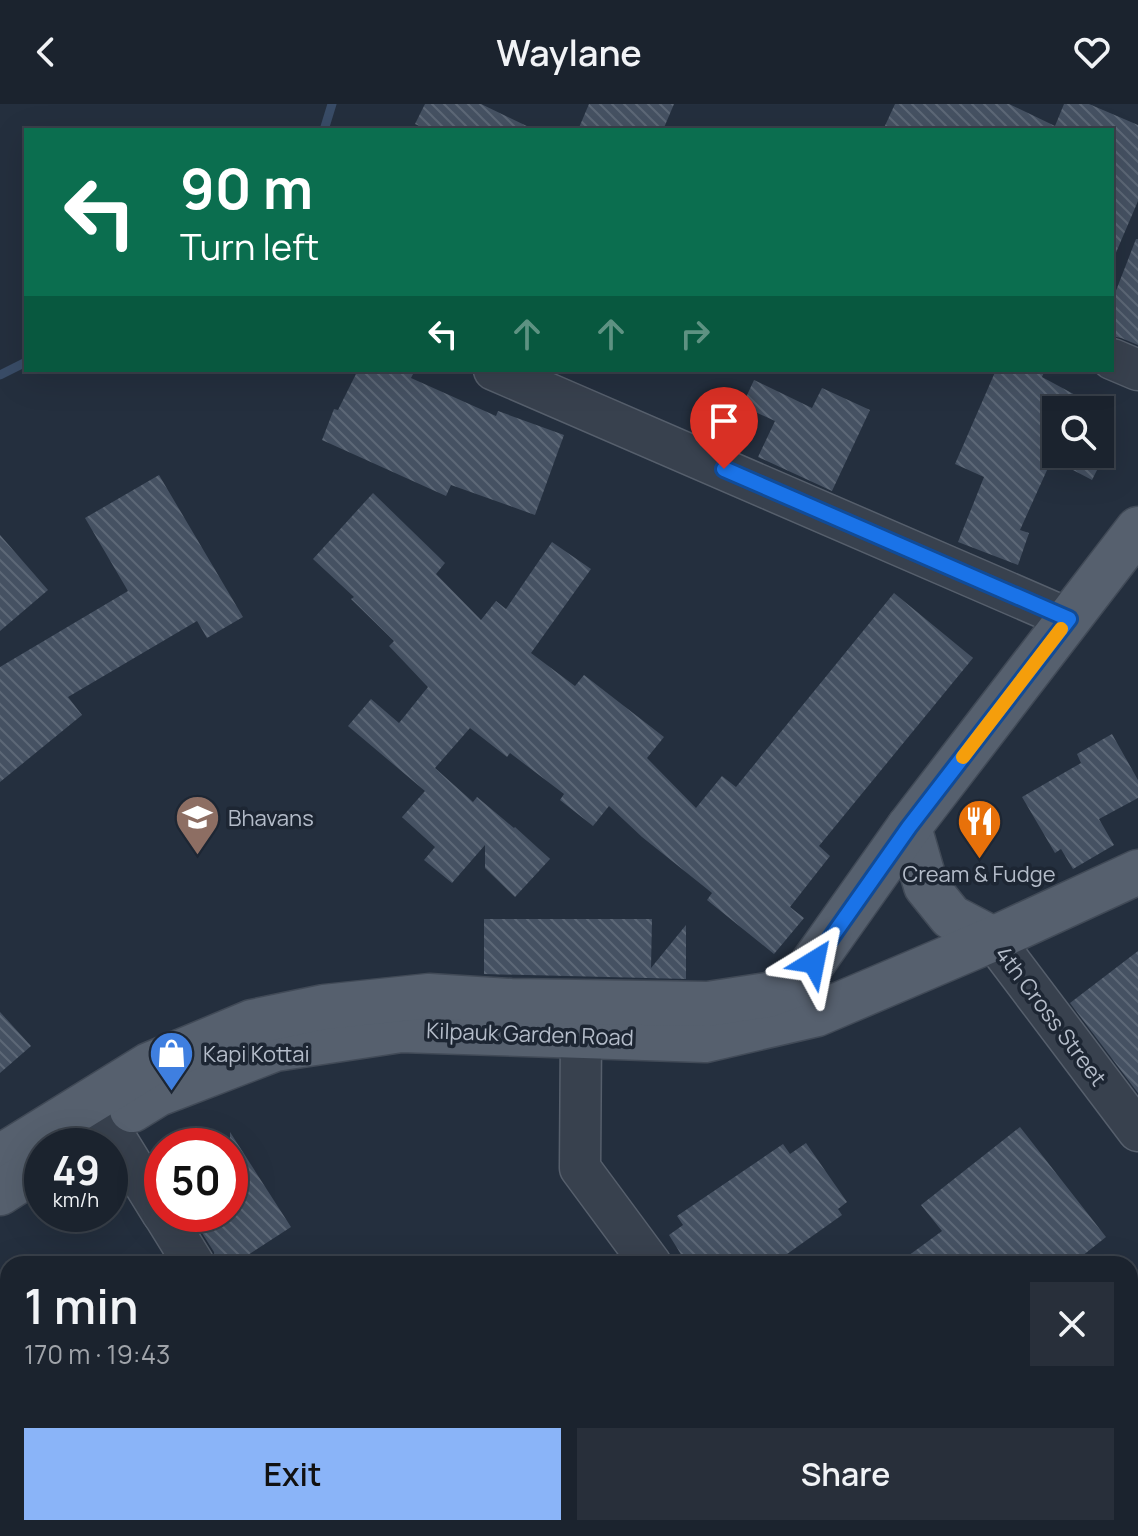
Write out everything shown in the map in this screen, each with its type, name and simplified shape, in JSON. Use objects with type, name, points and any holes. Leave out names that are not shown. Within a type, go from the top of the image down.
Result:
[{"type":"main road","points":[[0,1157],[149,1065],[252,1022],[324,1007],[429,996],[511,1001],[708,1004],[768,995],[798,984],[909,827],[1138,529]]},
{"type":"main road","points":[[909,827],[926,886],[951,917],[993,939]]},
{"type":"main road","name":"Kilpauk Garden Road","points":[[102,1128],[158,1094],[275,1049],[401,1030],[705,1040],[817,1014],[993,939],[1138,872]]},
{"type":"main road","points":[[0,1193],[24,1178]]},
{"type":"street","points":[[1114,360],[1138,370]]},
{"type":"street","points":[[499,372],[1069,619]]},
{"type":"street","name":"4th Cross Street","points":[[993,939],[1138,1131]]},
{"type":"street","points":[[581,1036],[580,1168],[645,1256]]},
{"type":"street","points":[[128,1176],[144,1194]]},
{"type":"street","points":[[174,1232],[189,1256]]},
{"type":"building","points":[[425,104],[481,104],[531,128],[424,128],[415,124]]},
{"type":"building","points":[[589,104],[674,104],[664,128],[579,128]]},
{"type":"building","points":[[895,104],[1009,104],[1055,126],[1064,104],[1089,104],[1138,125],[1138,201],[1114,257],[1114,128],[884,128]]},
{"type":"building","points":[[1138,239],[1138,345],[1114,336],[1114,296]]},
{"type":"building","points":[[357,372],[414,372],[411,378],[496,416],[498,411],[564,435],[535,515],[451,485],[446,496],[322,440],[334,409],[338,410]]},
{"type":"building","points":[[995,372],[1044,372],[1042,377],[1077,396],[1042,396],[1042,468],[1048,468],[1020,530],[1029,533],[1018,565],[958,542],[984,477],[955,464]]},
{"type":"building","points":[[754,380],[812,408],[822,388],[870,410],[832,491],[758,457],[775,421],[742,406]]},
{"type":"building","points":[[1069,468],[1098,468],[1092,480]]},
{"type":"building","points":[[159,475],[243,617],[207,638],[197,621],[68,697],[82,715],[0,782],[0,667],[128,591],[85,518]]},
{"type":"building","points":[[373,493],[445,563],[436,574],[481,620],[496,601],[506,609],[552,542],[591,569],[531,653],[575,686],[584,675],[664,737],[647,758],[696,808],[722,776],[736,787],[894,593],[973,658],[819,846],[830,856],[790,907],[804,918],[774,954],[707,900],[712,893],[609,806],[593,826],[560,800],[564,794],[510,753],[507,757],[470,728],[435,768],[473,802],[477,797],[515,827],[550,859],[515,897],[485,868],[485,845],[452,883],[424,860],[435,847],[402,817],[425,791],[348,726],[371,699],[399,723],[428,687],[389,646],[394,641],[351,599],[354,597],[313,559]]},
{"type":"building","points":[[0,535],[48,590],[0,631]]},
{"type":"building","points":[[1112,734],[1138,780],[1138,798],[1099,819],[1114,845],[1073,869],[1061,849],[1055,853],[1022,797],[1081,763],[1077,754]]},
{"type":"building","points":[[484,919],[652,919],[651,968],[686,925],[686,979],[484,974]]},
{"type":"building","points":[[1138,951],[1138,1093],[1070,1003]]},
{"type":"building","points":[[0,1012],[31,1046],[0,1073]]},
{"type":"building","points":[[1020,1127],[1106,1237],[1082,1256],[908,1256],[942,1231],[921,1205]]},
{"type":"building","points":[[806,1143],[847,1202],[838,1209],[842,1215],[784,1256],[682,1256],[669,1235],[683,1225],[677,1216],[783,1144],[790,1154]]},
{"type":"building","points":[[248,1160],[291,1227],[246,1256],[215,1256],[201,1232],[248,1232]]},
{"type":"waterway","points":[[325,128],[332,104]]},
{"type":"waterway","points":[[0,375],[24,363]]},
{"type":"slow traffic","points":[[963,757],[1061,629]]},
{"type":"place","name":"Bhavans","points":[[197,857]]},
{"type":"place","name":"Cream & Fudge","points":[[979,860]]},
{"type":"place","name":"Kapi Kottai","points":[[172,1093]]},
{"type":"route","points":[[724,469],[1069,619],[909,827],[814,962]]}]
